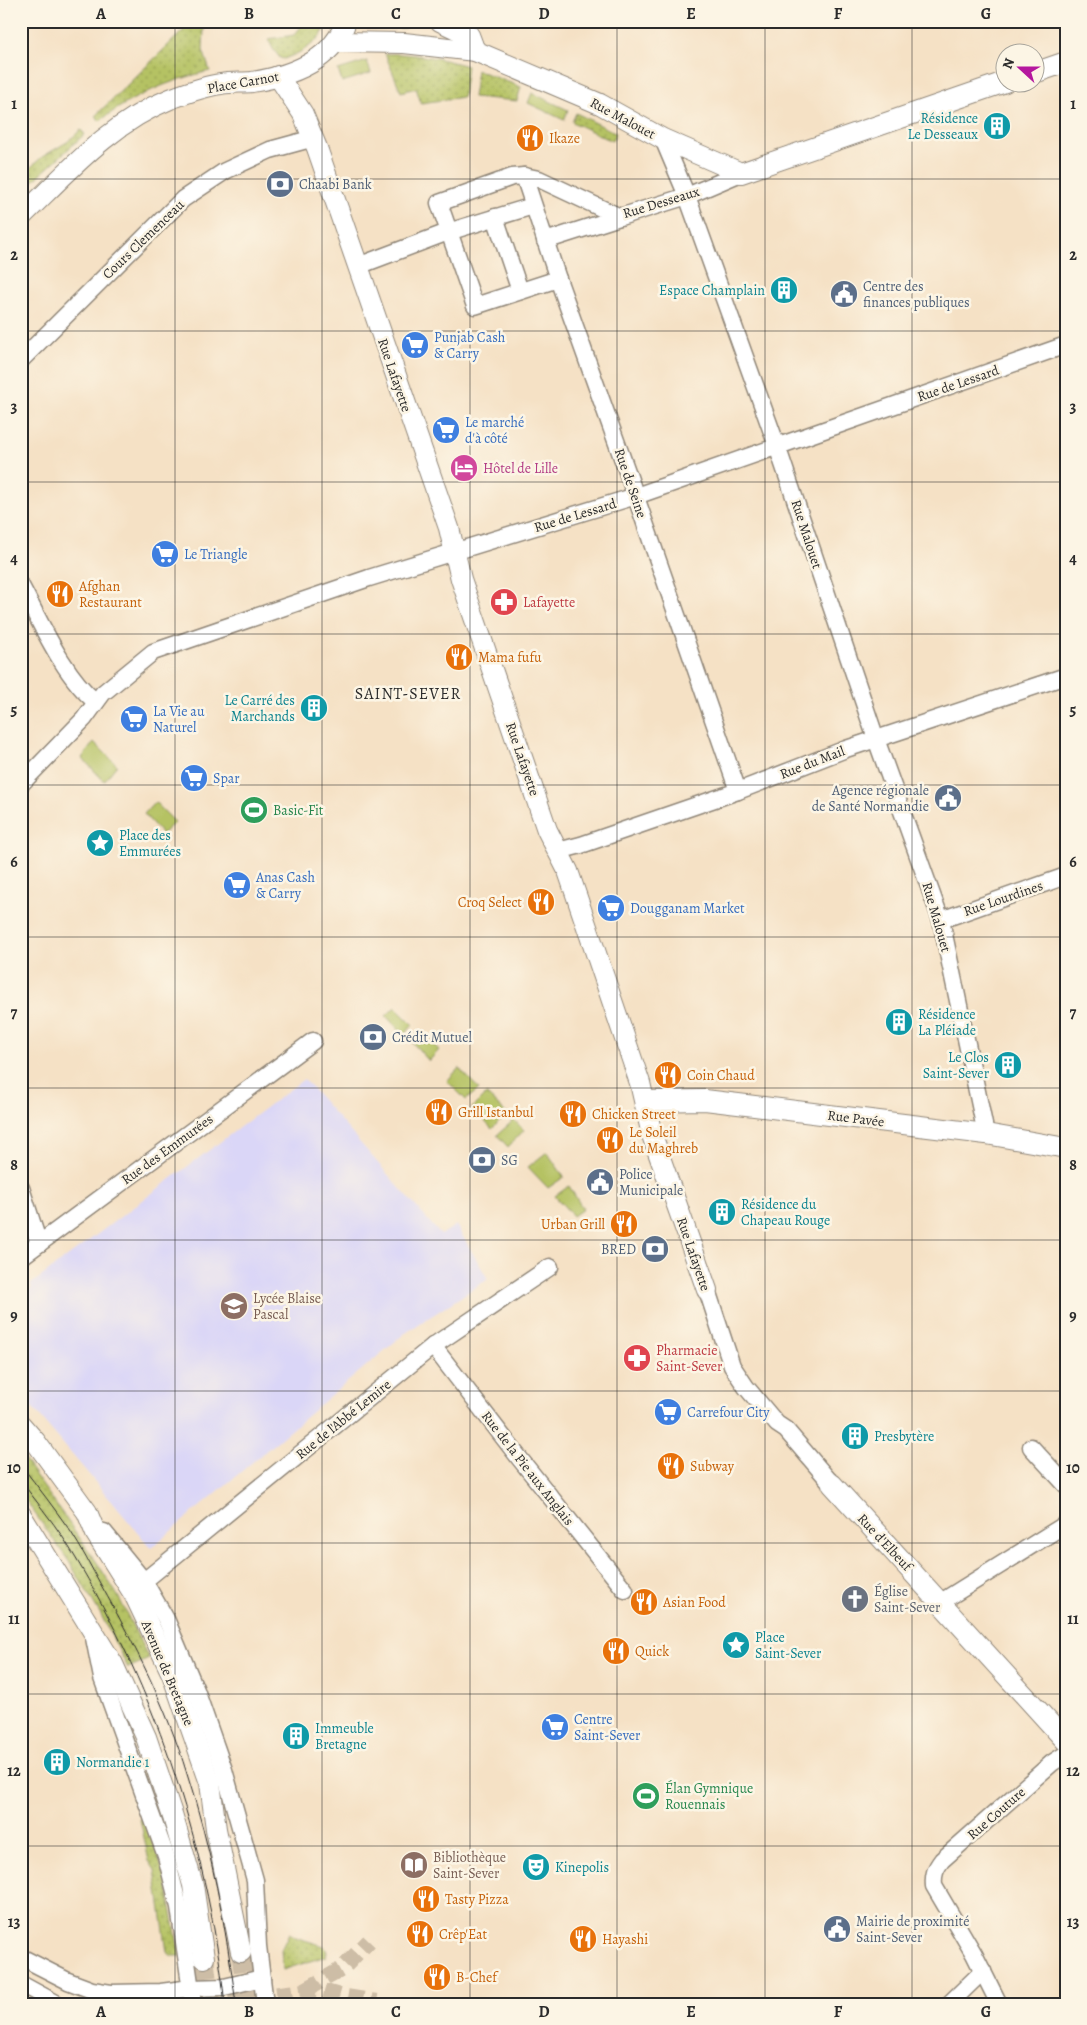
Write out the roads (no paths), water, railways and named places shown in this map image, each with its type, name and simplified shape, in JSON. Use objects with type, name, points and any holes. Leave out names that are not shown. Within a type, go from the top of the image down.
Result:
[{"type":"street","name":"Place Carnot","points":[[21,217],[118,126],[169,100],[222,84],[252,82],[278,76],[310,64],[336,42],[346,21]]},
{"type":"street","points":[[440,21],[469,35],[475,51]]},
{"type":"street","name":"Rue Malouet","points":[[336,42],[404,43],[475,51],[600,104],[663,139],[687,196],[777,446],[876,739],[941,920],[986,1134]]},
{"type":"street","points":[[1044,69],[1066,62]]},
{"type":"street","name":"Rue Lafayette","points":[[278,76],[303,114],[314,138],[448,528],[461,579],[548,830],[568,871],[645,1101],[652,1135],[732,1366],[746,1387],[777,1424],[786,1430]]},
{"type":"street","name":"Rue Desseaux","points":[[448,232],[439,203],[512,177],[524,176],[539,179],[620,217],[687,196],[741,173],[994,86]]},
{"type":"street","name":"Cours Clemenceau","points":[[21,360],[183,199],[225,172],[270,150],[314,138]]},
{"type":"street","points":[[663,139],[741,173]]},
{"type":"street","name":"Rue de Seine","points":[[524,176],[558,279],[636,496],[738,791]]},
{"type":"street","points":[[358,266],[448,232],[533,206]]},
{"type":"street","points":[[495,217],[520,291]]},
{"type":"street","points":[[545,240],[620,217]]},
{"type":"street","points":[[448,232],[475,306],[558,279]]},
{"type":"street","name":"Rue de Lessard","points":[[96,702],[109,687],[153,652],[369,578],[636,496],[1066,345]]},
{"type":"street","points":[[21,586],[81,690],[96,702],[84,719],[21,784]]},
{"type":"street","name":"Rue du Mail","points":[[558,851],[581,845],[738,791],[876,739],[1066,676]]},
{"type":"street","name":"Rue Lourdines","points":[[941,920],[1066,876]]},
{"type":"street","name":"Rue des Emmurées","points":[[21,1257],[313,1041]]},
{"type":"street","name":"Rue Pavée","points":[[645,1101],[705,1100],[986,1134],[1066,1148]]},
{"type":"street","points":[[21,1188],[39,1244]]},
{"type":"street","name":"Rue de l'Abbé Lemire","points":[[144,1581],[433,1346],[550,1266]]},
{"type":"street","name":"Rue de la Pie aux Anglais","points":[[433,1346],[520,1459],[625,1590]]},
{"type":"street","name":"Avenue de Bretagne","points":[[21,1425],[87,1512],[96,1534],[135,1596],[172,1674],[202,1756],[210,1784],[216,1829],[241,1952]]},
{"type":"street","name":"Rue d'Elbeuf","points":[[786,1430],[832,1484],[1066,1741]]},
{"type":"street","points":[[1031,1447],[1066,1485]]},
{"type":"street","points":[[87,1512],[144,1581],[166,1619],[196,1690],[231,1792],[255,1880],[258,1946],[265,2004]]},
{"type":"street","points":[[21,1515],[114,1664],[146,1737],[173,1817],[193,1885],[204,1958]]},
{"type":"street","points":[[941,1602],[1066,1524]]},
{"type":"street","points":[[91,1626],[102,1678],[166,1856],[179,1907],[192,1996]]},
{"type":"street","name":"Rue Couture","points":[[983,1971],[934,1886],[933,1877],[935,1869],[942,1860],[1066,1754]]},
{"type":"street","points":[[21,1957],[85,1987],[111,1993],[160,1992],[192,1996],[262,1978]]},
{"type":"street","points":[[949,2004],[983,1971],[999,2004]]},
{"type":"street","points":[[21,1984],[56,2003]]},
{"type":"tunnel","points":[[305,1990],[342,1969],[369,1941]]},
{"type":"tunnel","points":[[241,1952],[248,2004]]},
{"type":"tunnel","points":[[204,1958],[210,2004]]},
{"type":"tunnel","points":[[205,2004],[303,1991],[322,1991],[377,2002]]},
{"type":"tram line","points":[[21,1465],[65,1523],[83,1551],[138,1654],[170,1725],[196,1802],[210,1859],[228,1946],[236,2004]]},
{"type":"tram line","points":[[21,1481],[64,1539],[96,1593],[124,1648],[149,1705],[171,1762],[189,1821],[204,1881],[216,1942],[225,2004]]},
{"type":"place","name":"Résidence Le Desseaux","points":[[997,126]]},
{"type":"place","name":"Ikaze","points":[[530,138]]},
{"type":"place","name":"Chaabi Bank","points":[[280,184]]},
{"type":"place","name":"Espace Champlain","points":[[784,290]]},
{"type":"place","name":"Centre des finances publiques","points":[[844,294]]},
{"type":"place","name":"Punjab Cash & Carry","points":[[415,345]]},
{"type":"place","name":"Le marché d'à côté","points":[[446,430]]},
{"type":"place","name":"Hôtel de Lille","points":[[464,468]]},
{"type":"place","name":"Le Triangle","points":[[165,554]]},
{"type":"place","name":"Afghan Restaurant","points":[[60,594]]},
{"type":"place","name":"Lafayette","points":[[504,602]]},
{"type":"place","name":"Mama fufu","points":[[459,657]]},
{"type":"place","name":"Le Carré des Marchands","points":[[314,708]]},
{"type":"place","name":"La Vie au Naturel","points":[[134,719]]},
{"type":"place","name":"Spar","points":[[194,778]]},
{"type":"place","name":"Agence régionale de Santé Normandie","points":[[948,798]]},
{"type":"place","name":"Basic-Fit","points":[[254,810]]},
{"type":"place","name":"Place des Emmurées","points":[[100,843]]},
{"type":"place","name":"Anas Cash & Carry","points":[[237,885]]},
{"type":"place","name":"Croq Select","points":[[541,902]]},
{"type":"place","name":"Dougganam Market","points":[[611,908]]},
{"type":"place","name":"Résidence La Pléiade","points":[[899,1022]]},
{"type":"place","name":"Crédit Mutuel","points":[[373,1037]]},
{"type":"place","name":"Le Clos Saint-Sever","points":[[1008,1065]]},
{"type":"place","name":"Coin Chaud","points":[[668,1075]]},
{"type":"place","name":"Grill Istanbul","points":[[439,1112]]},
{"type":"place","name":"Chicken Street","points":[[573,1114]]},
{"type":"place","name":"Le Soleil du Maghreb","points":[[610,1140]]},
{"type":"place","name":"SG","points":[[482,1160]]},
{"type":"place","name":"Police Municipale","points":[[600,1182]]},
{"type":"place","name":"Résidence du Chapeau Rouge","points":[[722,1212]]},
{"type":"place","name":"Urban Grill","points":[[624,1224]]},
{"type":"place","name":"BRED","points":[[655,1249]]},
{"type":"place","name":"Lycée Blaise Pascal","points":[[234,1306]]},
{"type":"place","name":"Pharmacie Saint-Sever","points":[[637,1358]]},
{"type":"place","name":"Carrefour City","points":[[668,1412]]},
{"type":"place","name":"Presbytère","points":[[855,1436]]},
{"type":"place","name":"Subway","points":[[671,1466]]},
{"type":"place","name":"Église Saint-Sever","points":[[855,1599]]},
{"type":"place","name":"Asian Food","points":[[644,1602]]},
{"type":"place","name":"Place Saint-Sever","points":[[736,1645]]},
{"type":"place","name":"Quick","points":[[616,1651]]},
{"type":"place","name":"Centre Saint-Sever","points":[[555,1727]]},
{"type":"place","name":"Immeuble Bretagne","points":[[296,1736]]},
{"type":"place","name":"Normandie 1","points":[[57,1762]]},
{"type":"place","name":"Élan Gymnique Rouennais","points":[[646,1796]]},
{"type":"place","name":"Bibliothèque Saint-Sever","points":[[414,1865]]},
{"type":"place","name":"Kinepolis","points":[[536,1867]]},
{"type":"place","name":"Tasty Pizza","points":[[426,1899]]},
{"type":"place","name":"Mairie de proximité Saint-Sever","points":[[837,1929]]},
{"type":"place","name":"Crêp'Eat","points":[[420,1934]]},
{"type":"place","name":"Hayashi","points":[[583,1939]]},
{"type":"place","name":"B-Chef","points":[[437,1977]]},
{"type":"district","name":"SAINT-SEVER","points":[[408,693]]}]
